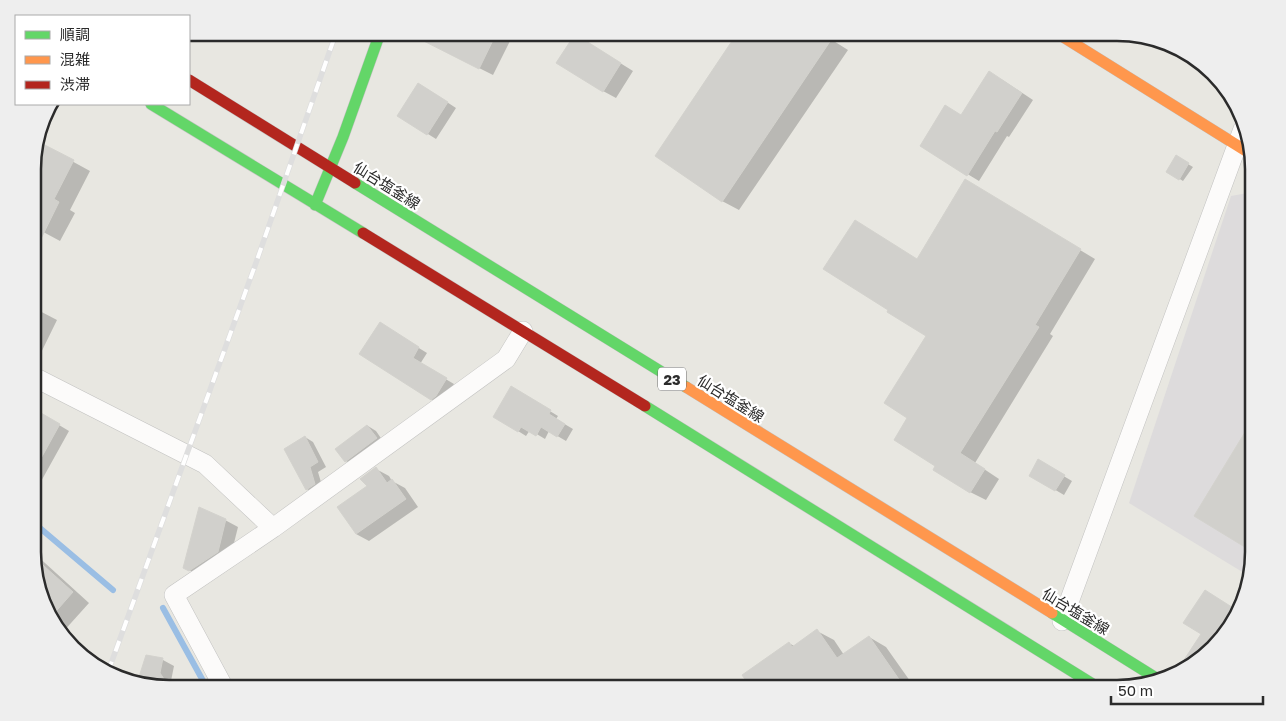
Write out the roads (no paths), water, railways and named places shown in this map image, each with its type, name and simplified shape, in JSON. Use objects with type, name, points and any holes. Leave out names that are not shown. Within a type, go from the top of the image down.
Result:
[{"type":"main road","points":[[1073,41],[1241,141]]},
{"type":"main road","points":[[315,205],[343,137],[377,42]]},
{"type":"main road","name":"仙台塩釜線","points":[[190,81],[1151,675]]},
{"type":"main road","name":"23","points":[[153,105],[1085,679]]},
{"type":"street","points":[[1062,621],[1242,147]]},
{"type":"street","points":[[220,680],[174,595],[273,528],[506,359],[523,332]]},
{"type":"street","points":[[41,381],[205,464],[273,528]]},
{"type":"waterway","points":[[41,529],[113,590]]},
{"type":"waterway","points":[[163,608],[203,680]]},
{"type":"railway","points":[[110,665],[257,260],[333,42]]}]
